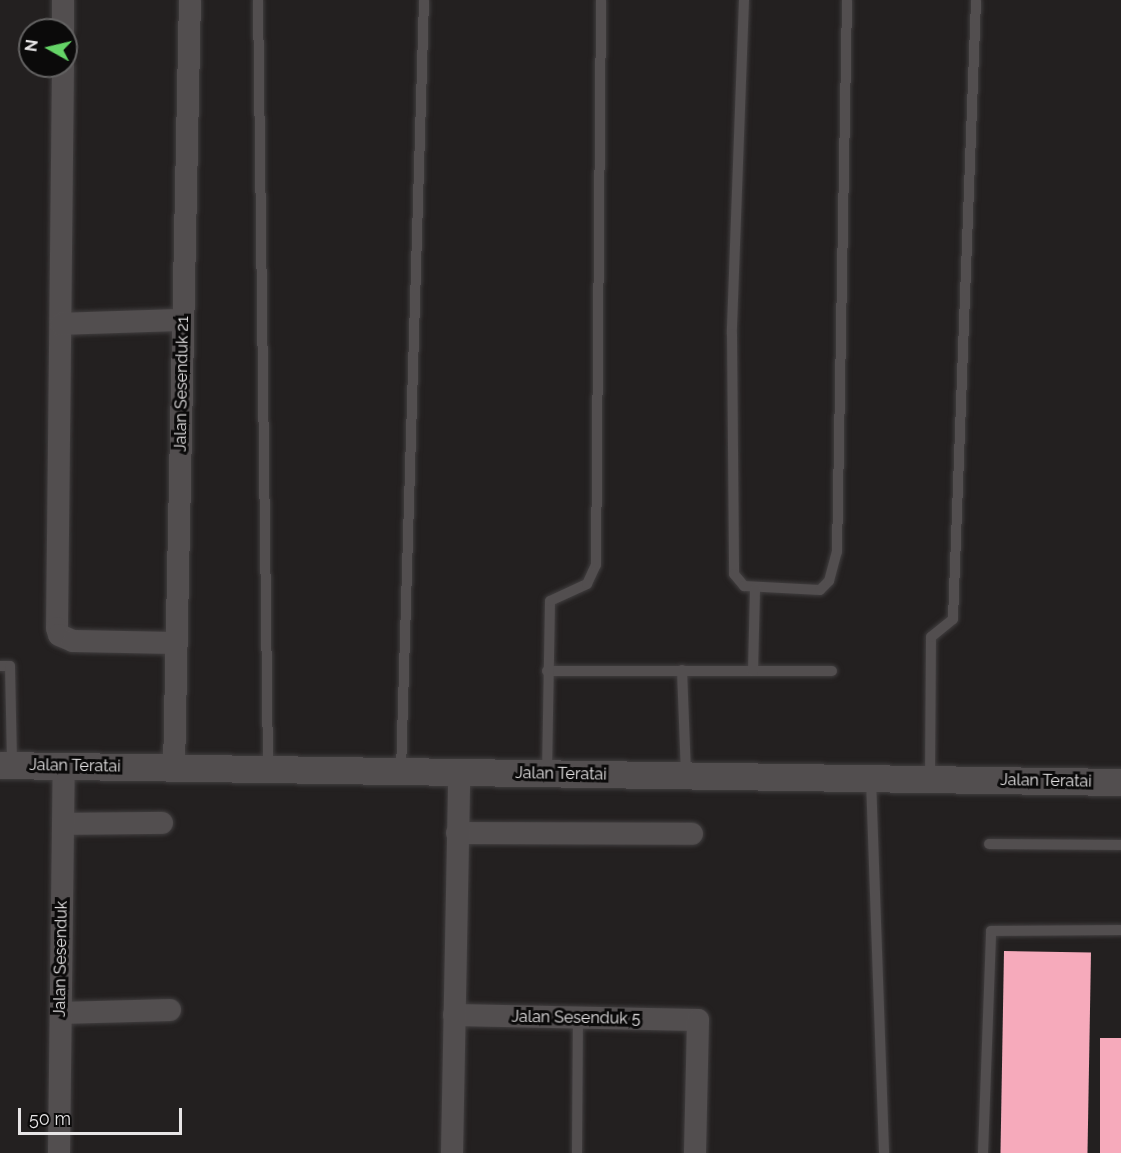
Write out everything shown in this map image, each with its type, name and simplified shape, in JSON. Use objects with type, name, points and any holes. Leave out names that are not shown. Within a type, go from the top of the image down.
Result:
[{"type":"street","points":[[63,0],[63,18]]},
{"type":"street","name":"Jalan Sesenduk 21","points":[[174,768],[190,0]]},
{"type":"street","points":[[63,78],[58,635],[108,643],[176,643]]},
{"type":"street","points":[[61,324],[183,320]]},
{"type":"street","name":"Jalan Teratai","points":[[6,765],[1121,782]]},
{"type":"street","name":"Jalan Sesenduk","points":[[59,1153],[64,766]]},
{"type":"street","points":[[452,1153],[459,772]]},
{"type":"street","points":[[63,824],[162,823]]},
{"type":"street","points":[[457,833],[692,834]]},
{"type":"street","points":[[61,1013],[170,1010]]},
{"type":"street","name":"Jalan Sesenduk 5","points":[[454,1015],[698,1020],[695,1153]]},
{"type":"lane","points":[[258,0],[268,769]]},
{"type":"lane","points":[[401,771],[424,0]]},
{"type":"lane","points":[[547,773],[550,602],[587,584],[596,565],[601,0]]},
{"type":"lane","points":[[744,0],[732,334],[734,574],[744,586],[820,590],[829,581],[837,552],[847,0]]},
{"type":"lane","points":[[930,779],[931,637],[953,619],[976,0]]},
{"type":"lane","points":[[753,670],[755,588]]},
{"type":"lane","points":[[0,666],[10,666],[6,765]]},
{"type":"lane","points":[[682,670],[686,776]]},
{"type":"lane","points":[[547,671],[832,671]]},
{"type":"lane","points":[[871,778],[884,1153]]},
{"type":"lane","points":[[989,844],[1121,845]]},
{"type":"lane","points":[[983,1153],[991,931],[1121,930]]},
{"type":"lane","points":[[577,1153],[578,1018]]},
{"type":"building","points":[[1004,951],[1091,953],[1087,1153],[1000,1153]]},
{"type":"building","points":[[1100,1038],[1121,1038],[1121,1153],[1100,1153]]}]
